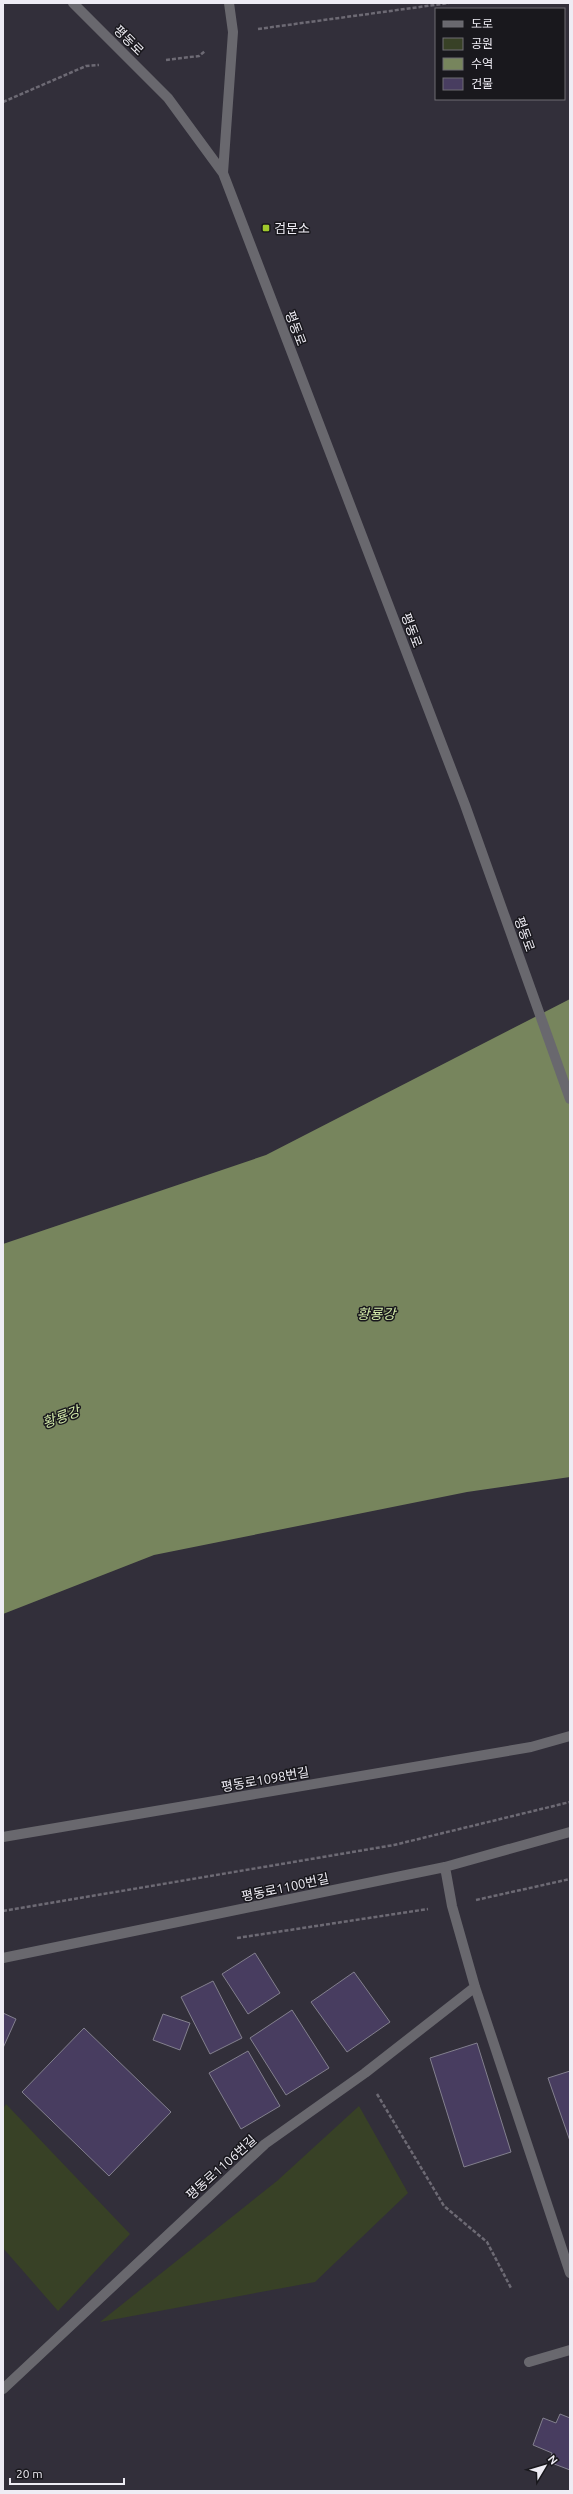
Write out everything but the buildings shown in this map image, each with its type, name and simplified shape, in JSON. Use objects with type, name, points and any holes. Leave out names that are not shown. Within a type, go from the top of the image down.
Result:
[{"type":"street","name":"평동로","points":[[73,3],[168,98],[223,173],[465,805],[570,1099]]},
{"type":"street","name":"평동로","points":[[223,173],[232,32],[229,3]]},
{"type":"street","name":"평동로1098번길","points":[[3,1837],[531,1747],[570,1736]]},
{"type":"street","name":"평동로1100번길","points":[[3,1958],[445,1867],[570,1832]]},
{"type":"street","points":[[445,1867],[452,1906],[476,1987],[570,2272]]},
{"type":"street","name":"평동로1106번길","points":[[3,2389],[265,2144],[365,2073],[476,1987]]},
{"type":"street","points":[[529,2362],[570,2350]]},
{"type":"path","points":[[3,1911],[394,1845],[570,1802]]},
{"type":"path","points":[[231,1939],[452,1906],[570,1879]]},
{"type":"path","points":[[365,2073],[444,2206],[486,2242],[511,2288]]},
{"type":"green space","points":[[6,2104],[130,2234],[58,2311],[3,2248],[3,2109]]},
{"type":"green space","points":[[359,2106],[408,2193],[315,2282],[100,2322],[277,2181]]},
{"type":"water","name":"황룡강","points":[[570,999],[570,1477],[467,1492],[154,1555],[3,1614],[3,1244],[266,1155]]},
{"type":"place","name":"검문소","points":[[266,228]]}]
